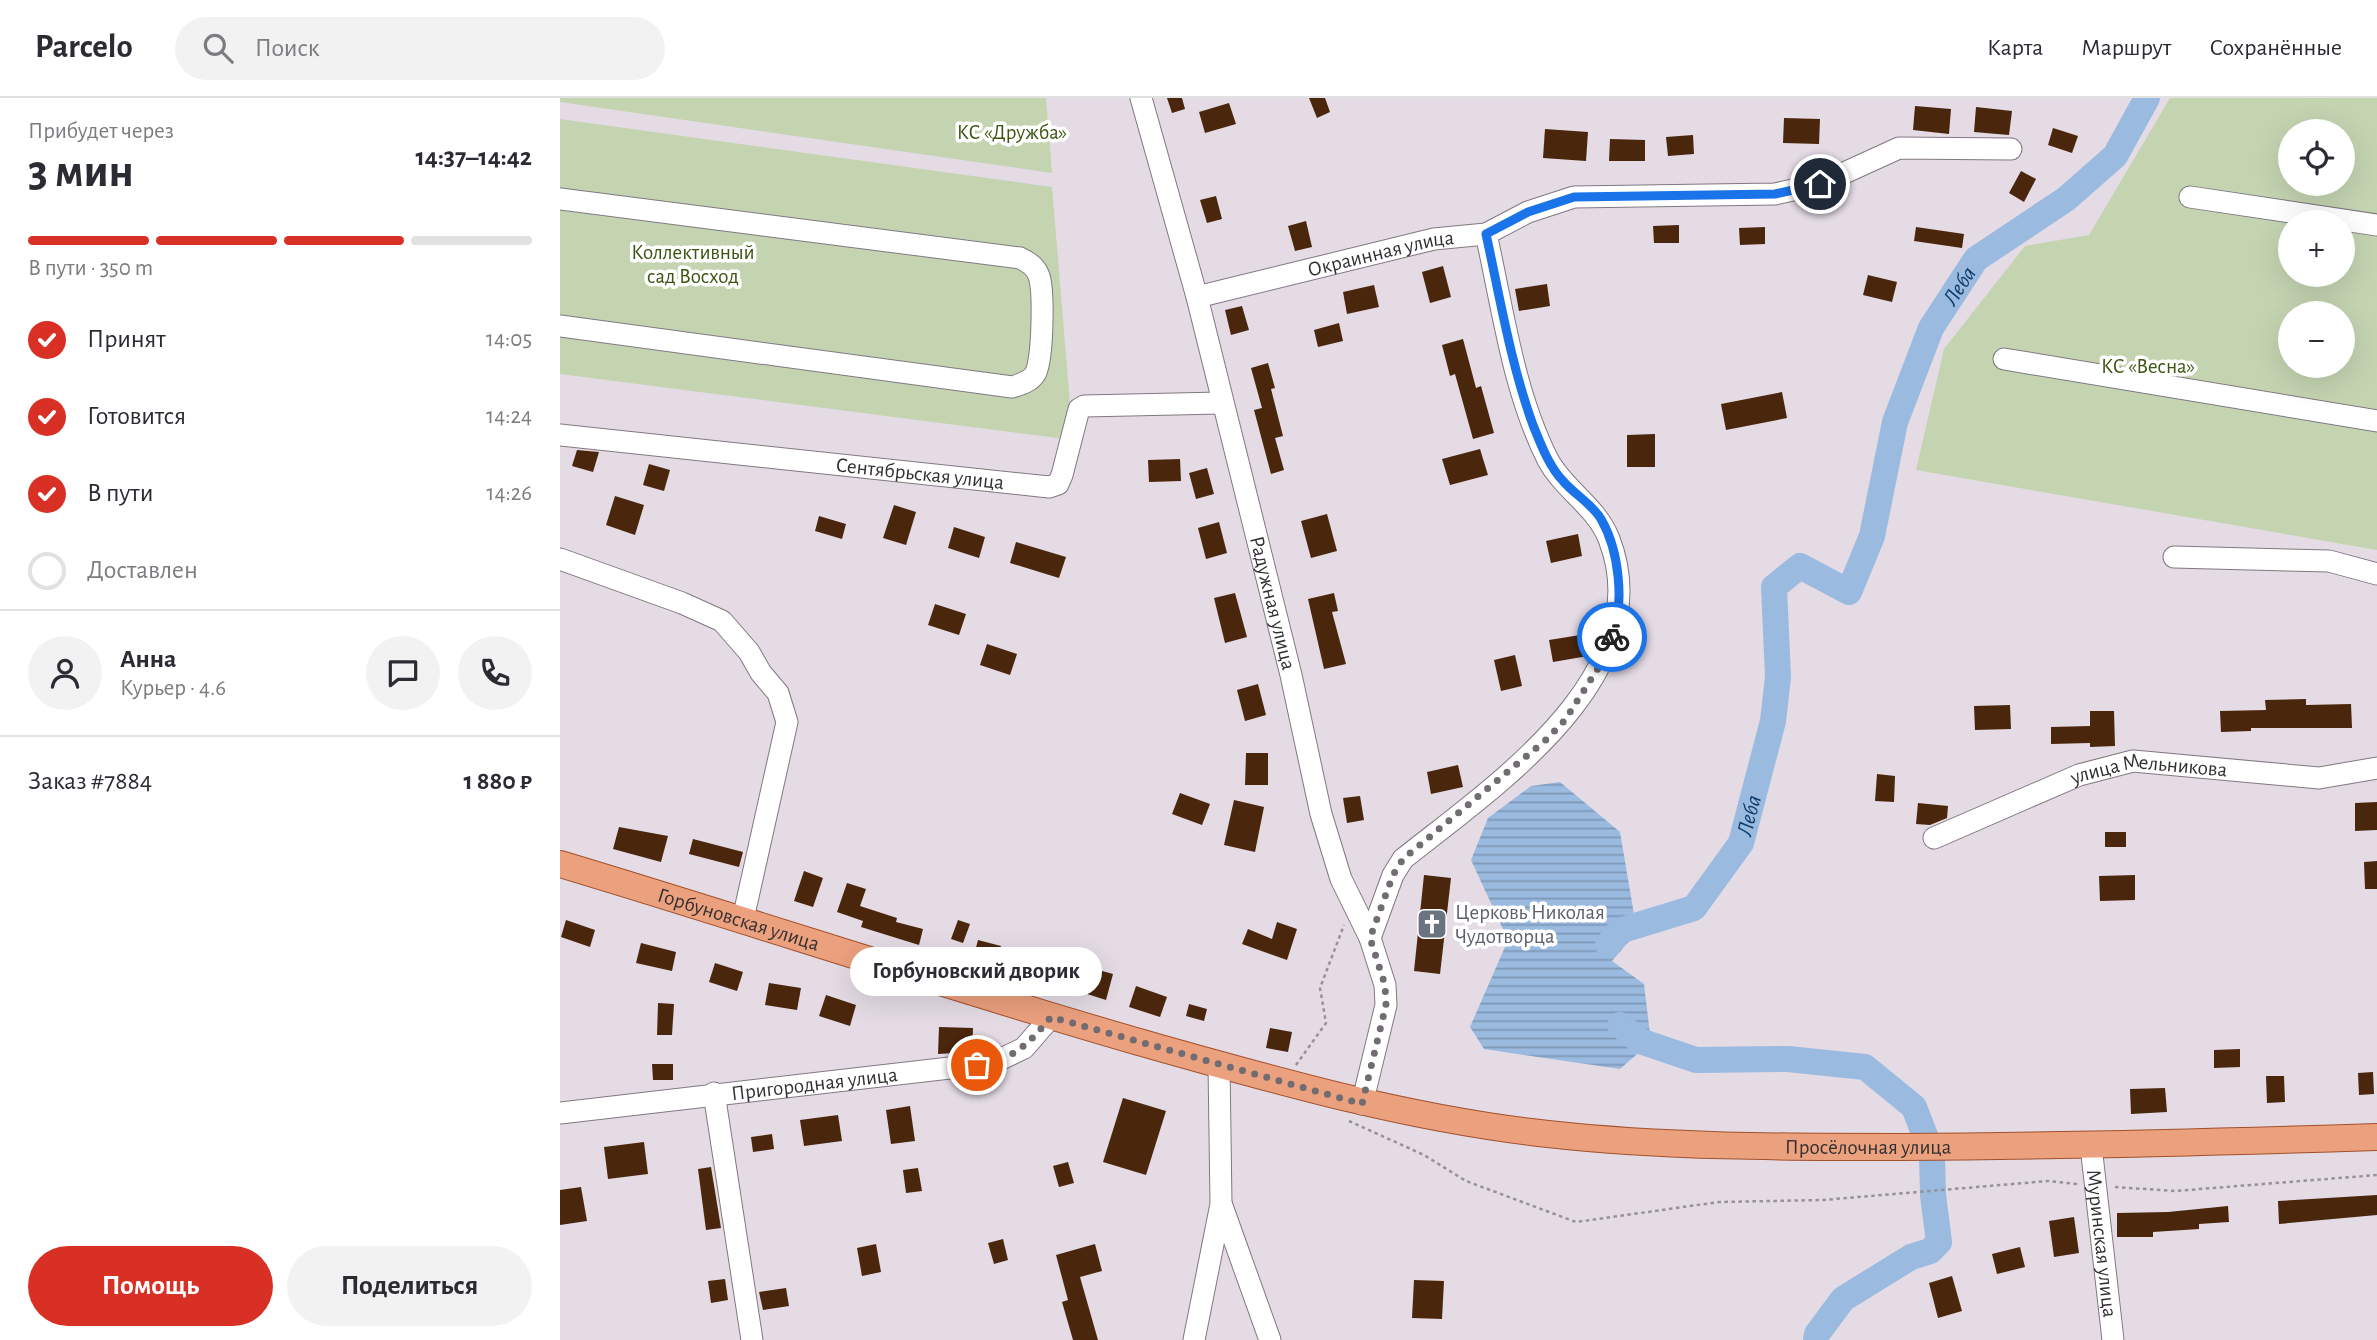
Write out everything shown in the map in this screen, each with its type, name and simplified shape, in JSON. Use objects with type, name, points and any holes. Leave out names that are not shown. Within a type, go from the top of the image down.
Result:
[{"type":"main road","name":"Горбуновская улица","points":[[560,864],[1051,1017],[1283,1082],[1354,1111]]},
{"type":"main road","name":"Просёлочная улица","points":[[1354,1111],[1547,1134],[1734,1147],[2091,1146],[2377,1137]]},
{"type":"street","name":"Радужная улица","points":[[1141,98],[1197,297],[1221,403],[1291,675],[1321,814],[1341,879],[1370,938],[1385,985],[1386,1005],[1354,1111]]},
{"type":"street","name":"Окраинная улица","points":[[1197,297],[1434,239],[1486,234],[1528,212],[1574,197],[1775,194],[1820,184],[1899,148],[2011,149]]},
{"type":"street","points":[[2190,197],[2377,225]]},
{"type":"street","points":[[560,200],[1020,258],[1030,262],[1038,274],[1041,288],[1040,359],[1036,373],[1026,382],[1012,387],[560,326]]},
{"type":"street","points":[[1370,938],[1393,875],[1403,859],[1529,756],[1565,720],[1602,662],[1615,630],[1618,600],[1616,559],[1600,517],[1562,481],[1549,461],[1534,427],[1524,397],[1486,234]]},
{"type":"street","points":[[2004,359],[2377,421]]},
{"type":"street","name":"Сентябрьская улица","points":[[560,435],[1049,487],[1058,484],[1062,475],[1079,409],[1084,406],[1221,403]]},
{"type":"street","points":[[2174,557],[2329,561],[2377,573]]},
{"type":"street","points":[[560,559],[682,603],[722,621],[749,652],[783,702],[787,722],[743,919]]},
{"type":"street","name":"улица Мельникова","points":[[1934,838],[2079,775],[2133,761],[2319,778],[2377,768]]},
{"type":"street","name":"Пригородная улица","points":[[560,1113],[714,1093],[993,1063],[1024,1048],[1051,1017]]},
{"type":"street","points":[[1194,1340],[1222,1204],[1219,1065]]},
{"type":"street","points":[[714,1093],[752,1340]]},
{"type":"street","name":"Муринская улица","points":[[2091,1146],[2113,1340]]},
{"type":"street","points":[[1222,1204],[1270,1340]]},
{"type":"path","points":[[1283,1082],[1326,1023],[1320,988],[1352,902]]},
{"type":"path","points":[[1354,1111],[1466,1181],[1576,1222],[1719,1202],[1915,1194],[2048,1181],[2175,1191],[2377,1175]]},
{"type":"green space","name":"КС «Дружба»","points":[[560,98],[1046,98],[1052,173],[560,102]]},
{"type":"green space","name":"КС «Весна»","points":[[2170,98],[2377,98],[2377,550],[1916,470],[1944,349],[2025,246],[2089,235]]},
{"type":"green space","name":"Коллективный сад Восход","points":[[560,119],[1052,187],[1073,440],[560,374]]},
{"type":"water","points":[[1560,782],[1620,832],[1637,932],[1612,961],[1644,984],[1651,1042],[1620,1069],[1484,1049],[1470,1027],[1508,940],[1471,860],[1488,818],[1531,786]]},
{"type":"building","points":[[1167,98],[1182,98],[1185,109],[1172,113]]},
{"type":"building","points":[[1309,98],[1325,98],[1330,112],[1317,118]]},
{"type":"building","points":[[1229,103],[1236,124],[1205,133],[1199,112]]},
{"type":"building","points":[[1915,106],[1951,109],[1949,134],[1913,130]]},
{"type":"building","points":[[1976,107],[2012,111],[2009,135],[1974,132]]},
{"type":"building","points":[[1784,118],[1820,119],[1819,144],[1783,143]]},
{"type":"building","points":[[2053,128],[2078,136],[2072,153],[2048,145]]},
{"type":"building","points":[[1545,129],[1588,132],[1586,161],[1543,158]]},
{"type":"building","points":[[1693,135],[1694,154],[1668,156],[1666,137]]},
{"type":"building","points":[[1610,139],[1645,140],[1645,161],[1609,161]]},
{"type":"building","points":[[2021,171],[2036,179],[2024,202],[2009,193]]},
{"type":"building","points":[[1216,196],[1222,219],[1207,223],[1200,200]]},
{"type":"building","points":[[1306,221],[1312,247],[1295,251],[1288,226]]},
{"type":"building","points":[[1679,225],[1679,243],[1654,243],[1653,226]]},
{"type":"building","points":[[1765,227],[1765,244],[1740,245],[1739,228]]},
{"type":"building","points":[[1916,227],[1964,234],[1962,248],[1914,241]]},
{"type":"building","points":[[1443,266],[1451,297],[1430,303],[1422,272]]},
{"type":"building","points":[[1868,275],[1897,282],[1892,302],[1863,295]]},
{"type":"building","points":[[1547,284],[1550,306],[1519,311],[1515,289]]},
{"type":"building","points":[[1374,285],[1379,307],[1347,314],[1343,292]]},
{"type":"building","points":[[1242,306],[1249,330],[1231,335],[1225,310]]},
{"type":"building","points":[[1339,323],[1343,341],[1318,347],[1314,330]]},
{"type":"building","points":[[1463,339],[1476,388],[1481,386],[1494,433],[1473,439],[1455,374],[1450,376],[1442,345]]},
{"type":"building","points":[[1268,363],[1275,388],[1271,389],[1283,436],[1275,438],[1284,470],[1271,474],[1254,410],[1262,408],[1251,368]]},
{"type":"building","points":[[1782,392],[1787,418],[1726,430],[1721,404]]},
{"type":"building","points":[[1655,434],[1655,467],[1627,467],[1627,435]]},
{"type":"building","points":[[1480,449],[1488,475],[1450,485],[1442,459]]},
{"type":"building","points":[[577,450],[599,452],[593,472],[572,466]]},
{"type":"building","points":[[1180,459],[1181,481],[1149,482],[1148,460]]},
{"type":"building","points":[[649,464],[670,470],[664,491],[643,485]]},
{"type":"building","points":[[1207,468],[1214,494],[1196,499],[1189,473]]},
{"type":"building","points":[[615,496],[644,505],[635,535],[606,525]]},
{"type":"building","points":[[894,505],[916,512],[906,545],[883,538]]},
{"type":"building","points":[[1327,514],[1337,551],[1311,558],[1301,521]]},
{"type":"building","points":[[819,516],[846,524],[842,539],[815,531]]},
{"type":"building","points":[[1219,522],[1227,553],[1206,559],[1198,528]]},
{"type":"building","points":[[954,527],[985,537],[979,558],[948,548]]},
{"type":"building","points":[[1578,534],[1582,556],[1551,563],[1546,541]]},
{"type":"building","points":[[1016,542],[1066,557],[1059,578],[1010,563]]},
{"type":"building","points":[[1235,593],[1247,637],[1225,643],[1214,598]]},
{"type":"building","points":[[1334,593],[1338,611],[1332,612],[1346,664],[1324,669],[1308,599]]},
{"type":"building","points":[[935,604],[966,614],[959,635],[928,625]]},
{"type":"building","points":[[1599,632],[1588,656],[1553,662],[1549,640]]},
{"type":"building","points":[[987,644],[1017,654],[1010,675],[980,665]]},
{"type":"building","points":[[1515,655],[1522,686],[1501,691],[1494,660]]},
{"type":"building","points":[[1258,684],[1266,715],[1245,721],[1237,690]]},
{"type":"building","points":[[2306,699],[2306,705],[2351,704],[2352,728],[2251,728],[2251,731],[2221,732],[2220,711],[2266,710],[2265,700]]},
{"type":"building","points":[[2010,705],[2011,729],[1975,730],[1974,706]]},
{"type":"building","points":[[2090,711],[2114,711],[2115,746],[2090,747],[2090,743],[2051,744],[2051,727],[2090,726]]},
{"type":"building","points":[[1246,753],[1268,753],[1268,785],[1245,785]]},
{"type":"building","points":[[1458,765],[1463,787],[1431,794],[1427,772]]},
{"type":"building","points":[[1877,774],[1895,776],[1894,802],[1875,801]]},
{"type":"building","points":[[1180,793],[1210,804],[1202,825],[1172,814]]},
{"type":"building","points":[[1360,796],[1364,820],[1347,823],[1343,798]]},
{"type":"building","points":[[1234,800],[1264,807],[1255,852],[1224,845]]},
{"type":"building","points":[[2377,802],[2377,830],[2355,831],[2355,803]]},
{"type":"building","points":[[1918,803],[1948,806],[1947,818],[1930,825],[1916,824]]},
{"type":"building","points":[[619,827],[668,836],[661,862],[613,849]]},
{"type":"building","points":[[2105,832],[2126,832],[2126,847],[2105,847]]},
{"type":"building","points":[[693,839],[743,852],[739,867],[689,854]]},
{"type":"building","points":[[2377,861],[2377,889],[2365,889],[2364,862]]},
{"type":"building","points":[[804,871],[823,878],[813,907],[794,901]]},
{"type":"building","name":"Церковь Николая Чудотворца","points":[[1424,875],[1451,878],[1440,974],[1414,971]]},
{"type":"building","points":[[2135,875],[2135,900],[2100,901],[2099,876]]},
{"type":"building","points":[[847,883],[866,889],[860,906],[897,918],[896,922],[923,929],[919,945],[861,927],[863,921],[837,912]]},
{"type":"building","points":[[566,920],[595,930],[590,947],[561,937]]},
{"type":"building","points":[[958,920],[970,924],[963,943],[951,939]]},
{"type":"building","points":[[1277,922],[1297,929],[1287,960],[1242,944],[1248,929],[1272,939]]},
{"type":"building","points":[[978,940],[1001,946],[997,961],[974,955]]},
{"type":"building","points":[[641,943],[676,952],[672,971],[636,963]]},
{"type":"building","points":[[1045,960],[1072,968],[1073,963],[1113,974],[1106,1000],[1040,979]]},
{"type":"building","points":[[715,963],[743,972],[737,991],[709,982]]},
{"type":"building","points":[[769,983],[801,988],[797,1010],[765,1005]]},
{"type":"building","points":[[1136,986],[1167,997],[1160,1017],[1129,1007]]},
{"type":"building","points":[[826,995],[856,1005],[850,1026],[819,1016]]},
{"type":"building","points":[[658,1003],[674,1004],[672,1035],[657,1035]]},
{"type":"building","points":[[1189,1004],[1207,1009],[1204,1021],[1186,1016]]},
{"type":"building","points":[[939,1027],[973,1028],[972,1052],[938,1054]]},
{"type":"building","points":[[1270,1028],[1292,1032],[1288,1052],[1266,1048]]},
{"type":"building","points":[[2240,1049],[2240,1067],[2214,1068],[2214,1050]]},
{"type":"building","points":[[652,1064],[673,1064],[673,1080],[653,1080]]},
{"type":"building","points":[[2373,1072],[2374,1094],[2359,1095],[2358,1073]]},
{"type":"building","points":[[2266,1076],[2284,1076],[2285,1102],[2267,1103]]},
{"type":"building","points":[[2165,1088],[2167,1112],[2131,1114],[2130,1089]]},
{"type":"building","points":[[1123,1098],[1166,1111],[1146,1175],[1103,1162]]},
{"type":"building","points":[[910,1106],[915,1141],[891,1144],[886,1110]]},
{"type":"building","points":[[838,1115],[842,1141],[804,1146],[800,1120]]},
{"type":"building","points":[[772,1134],[774,1149],[753,1152],[751,1137]]},
{"type":"building","points":[[644,1142],[648,1174],[608,1179],[604,1147]]},
{"type":"building","points":[[1068,1162],[1074,1183],[1059,1187],[1053,1166]]},
{"type":"building","points":[[711,1167],[721,1228],[706,1230],[698,1169]]},
{"type":"building","points":[[918,1168],[922,1191],[906,1193],[903,1170]]},
{"type":"building","points":[[581,1187],[587,1221],[560,1225],[560,1190]]},
{"type":"building","points":[[2377,1195],[2377,1215],[2279,1224],[2278,1201]]},
{"type":"building","points":[[2228,1206],[2229,1222],[2199,1224],[2199,1229],[2153,1232],[2153,1237],[2117,1237],[2117,1213],[2168,1212]]},
{"type":"building","points":[[2074,1217],[2079,1253],[2054,1257],[2049,1221]]},
{"type":"building","points":[[1003,1239],[1008,1260],[994,1264],[988,1243]]},
{"type":"building","points":[[876,1244],[881,1272],[862,1276],[857,1248]]},
{"type":"building","points":[[1095,1244],[1102,1271],[1080,1277],[1098,1340],[1073,1340],[1062,1302],[1068,1300],[1056,1255]]},
{"type":"building","points":[[2020,1247],[2025,1267],[1997,1274],[1992,1254]]},
{"type":"building","points":[[1952,1276],[1962,1311],[1938,1318],[1929,1283]]},
{"type":"building","points":[[725,1279],[728,1300],[711,1303],[708,1281]]},
{"type":"building","points":[[1414,1280],[1444,1281],[1442,1319],[1412,1318]]},
{"type":"building","points":[[786,1288],[789,1306],[763,1310],[759,1292]]},
{"type":"waterway","name":"Леба","points":[[1608,945],[1619,931],[1694,908],[1741,843],[1773,721],[1778,677],[1774,587],[1800,566],[1849,592],[1872,536],[1895,422],[1931,328],[1976,259],[2066,199],[2115,156],[2147,98]]},
{"type":"waterway","name":"Леба","points":[[1620,1025],[1640,1041],[1696,1060],[1788,1059],[1865,1067],[1914,1107],[1932,1154],[1933,1195],[1939,1242],[1930,1251],[1911,1257],[1843,1299],[1817,1334],[1816,1340]]},
{"type":"way so far","points":[[977,1065],[1008,1058],[1024,1048],[1051,1017],[1362,1104],[1386,1005],[1385,985],[1370,938],[1393,875],[1403,859],[1529,756],[1565,720],[1602,662],[1612,637]]},
{"type":"place","name":"Церковь Николая Чудотворца","points":[[1432,924]]},
{"type":"place","name":"Горбуновский дворик","points":[[977,1065]]},
{"type":"route","points":[[1612,637],[1618,600],[1616,559],[1600,517],[1562,481],[1549,461],[1534,427],[1524,397],[1486,234],[1528,212],[1574,197],[1775,194],[1796,192],[1820,184]]}]
